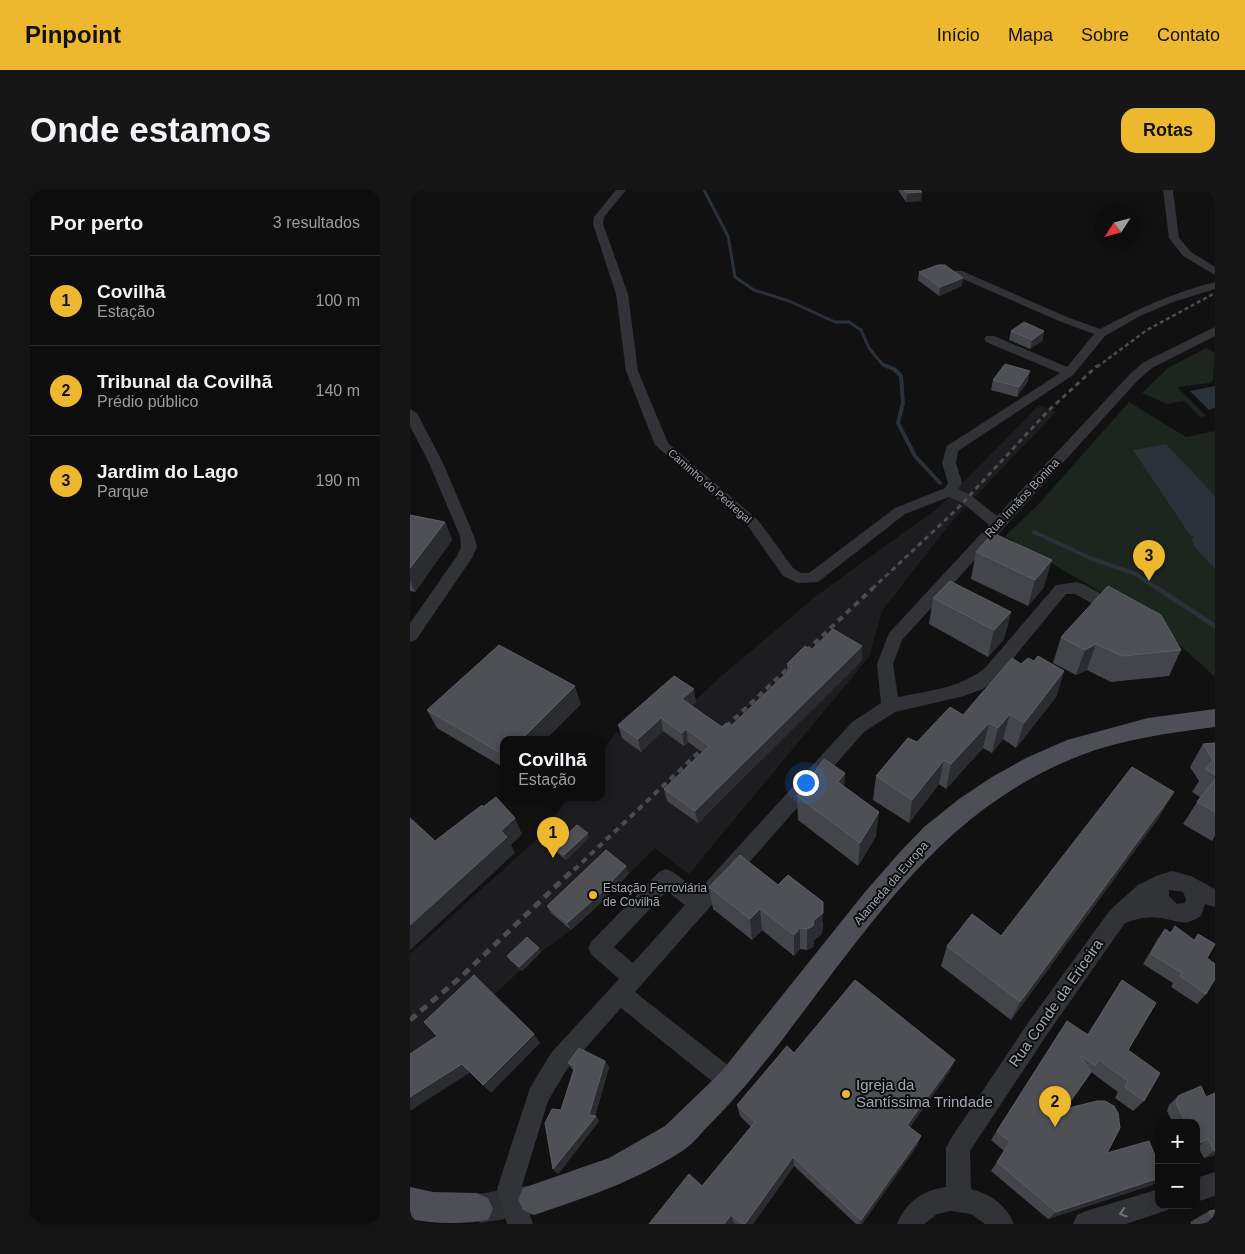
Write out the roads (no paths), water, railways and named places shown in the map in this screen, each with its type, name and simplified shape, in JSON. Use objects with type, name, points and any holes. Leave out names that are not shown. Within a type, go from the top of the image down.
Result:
[{"type":"main road","name":"Alameda da Europa","points":[[527,1212],[616,1171],[676,1137],[731,1082],[874,900],[909,860],[933,835],[968,806],[1000,784],[1034,765],[1075,747],[1148,727],[1215,718]]},
{"type":"main road","points":[[410,1203],[434,1208],[477,1209]]},
{"type":"street","name":"Caminho do Pedregal","points":[[621,190],[599,217],[598,224],[622,294],[632,370],[662,445],[753,523],[788,572],[798,578],[812,578],[900,511],[950,491]]},
{"type":"street","points":[[1168,190],[1174,238],[1187,254],[1215,272]]},
{"type":"street","points":[[958,273],[1054,315],[1101,333]]},
{"type":"street","points":[[997,524],[968,500],[950,491],[955,483],[949,463],[952,448],[1069,372],[1101,333],[1144,310],[1215,284]]},
{"type":"street","name":"Rua Irmãos Bonina","points":[[890,706],[885,664],[895,637],[1135,376],[1148,365],[1215,330]]},
{"type":"street","points":[[990,339],[1069,372]]},
{"type":"street","points":[[410,413],[448,489],[467,536],[469,546],[464,558],[410,636]]},
{"type":"street","points":[[968,500],[1010,510]]},
{"type":"street","points":[[527,1212],[509,1189],[538,1096],[559,1061],[572,1044],[858,727],[890,706],[958,691],[977,684],[990,672],[1062,590],[1077,588],[1136,619]]},
{"type":"street","points":[[700,904],[666,878],[599,948],[627,985],[731,1082]]},
{"type":"street","points":[[1168,910],[1158,896],[1158,891],[1163,882],[1174,880],[1215,898]]},
{"type":"street","name":"Rua Conde da Ericeira","points":[[959,1198],[958,1148],[1038,1028],[1116,917],[1129,903],[1163,882]]},
{"type":"street","points":[[1190,912],[1196,904],[1191,888]]},
{"type":"street","points":[[1116,917],[1145,908],[1160,908],[1176,914],[1215,910]]},
{"type":"street","points":[[1200,1189],[1215,1184]]},
{"type":"street","points":[[910,1224],[918,1212],[937,1200],[959,1198],[980,1205],[1001,1224]]},
{"type":"street","points":[[1086,1224],[1155,1202]]},
{"type":"waterway","points":[[704,190],[728,236],[735,277],[754,290],[789,301],[835,322],[849,322],[861,330],[869,348],[883,365],[887,367]]},
{"type":"waterway","points":[[884,365],[894,369],[901,376],[903,403],[898,423],[915,456],[940,483]]},
{"type":"waterway","points":[[1034,532],[1090,558],[1136,574],[1158,589]]},
{"type":"waterway","points":[[1157,588],[1215,626]]},
{"type":"tunnel","points":[[477,1209],[530,1200]]},
{"type":"railway","points":[[1097,367],[1147,330],[1215,293]]},
{"type":"railway","points":[[872,589],[957,509],[1048,411],[1098,365]]},
{"type":"railway","points":[[574,870],[873,588]]},
{"type":"railway","points":[[410,1020],[462,976],[575,868]]},
{"type":"place","name":"Jardim do Lago","points":[[1149,581]]},
{"type":"place","name":"Covilhã","points":[[553,858]]},
{"type":"place","name":"Estação Ferroviária de Covilhã","points":[[593,895]]},
{"type":"place","name":"Igreja da Santíssima Trindade","points":[[846,1094]]},
{"type":"place","name":"Tribunal da Covilhã","points":[[1055,1127]]}]
